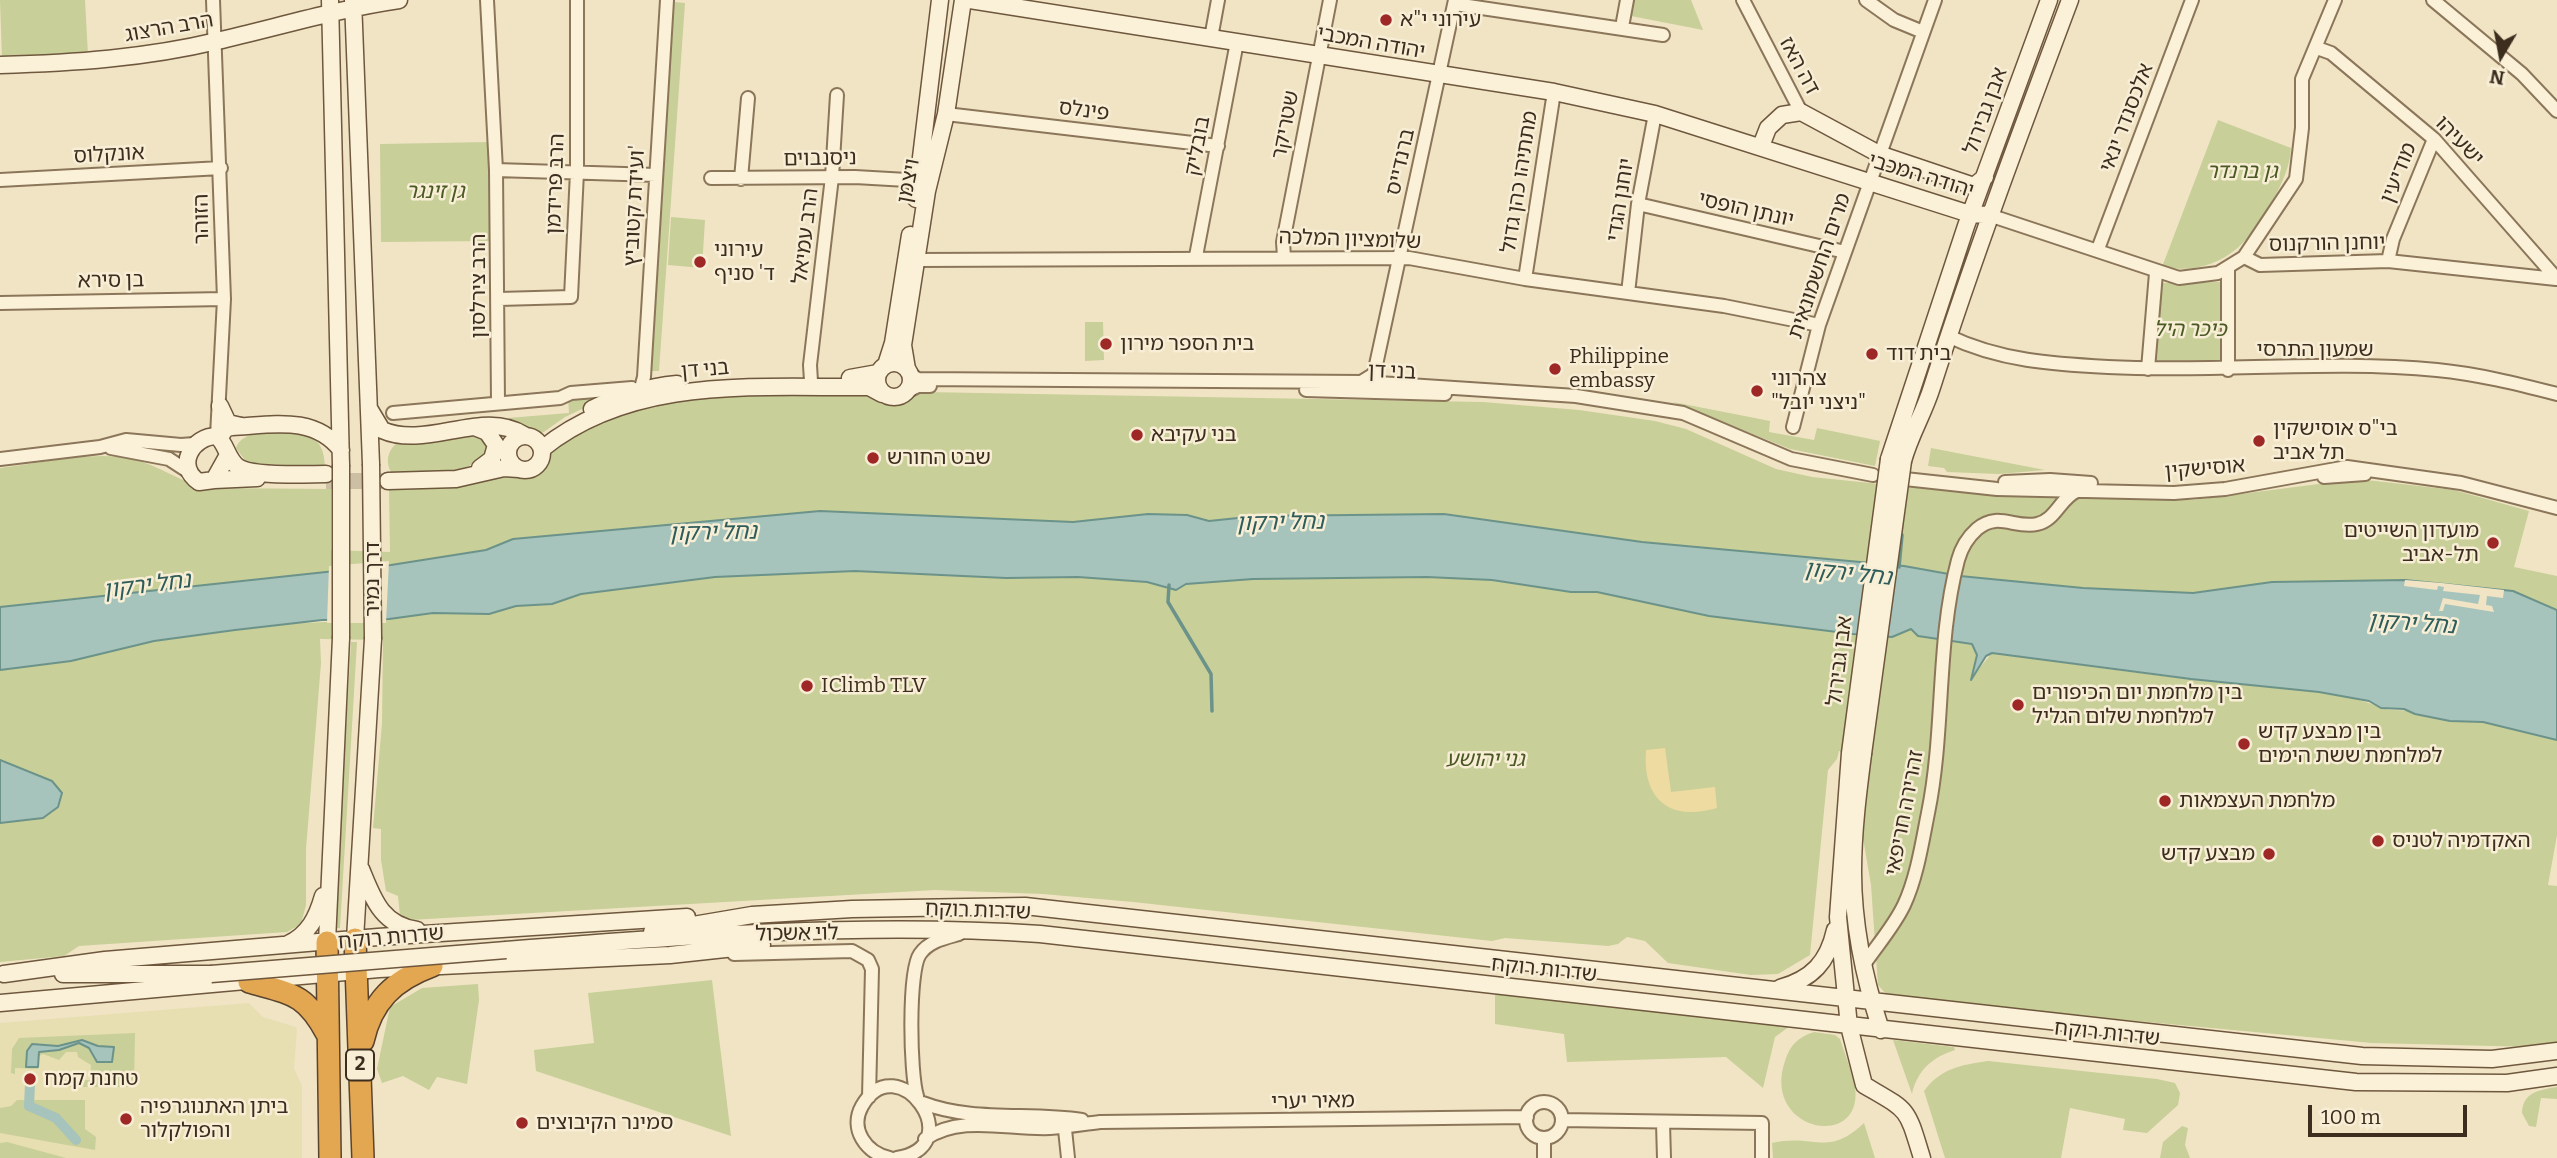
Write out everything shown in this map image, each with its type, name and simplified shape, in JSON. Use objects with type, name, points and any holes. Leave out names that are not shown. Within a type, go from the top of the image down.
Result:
[{"type":"highway","name":"דרך נמיר","points":[[355,939],[363,1158]]},
{"type":"highway","name":"דרך נמיר","points":[[327,942],[330,1158]]},
{"type":"highway","points":[[360,1060],[367,1024],[378,1001],[407,975],[432,966]]},
{"type":"highway","points":[[249,982],[292,995],[308,1003],[329,1037]]},
{"type":"main road","points":[[342,6],[399,0]]},
{"type":"main road","name":"ויצמן","points":[[908,378],[903,345],[918,260],[940,0]]},
{"type":"main road","name":"ויצמן","points":[[882,369],[893,343],[922,190],[946,114],[963,0]]},
{"type":"main road","name":"יהודה המכבי","points":[[971,0],[1554,92],[1655,114],[1970,214],[1989,215]]},
{"type":"main road","name":"אבן גבירול","points":[[1922,1158],[1908,1113],[1897,1102],[1864,1085],[1844,997],[1838,917],[1856,753],[1896,460],[1970,214],[2049,0]]},
{"type":"main road","name":"אבן גבירול","points":[[1896,460],[1927,402],[1989,215],[2070,0]]},
{"type":"main road","name":"הרב הרצוג","points":[[0,65],[98,61],[215,42],[342,6]]},
{"type":"main road","name":"דרך נמיר","points":[[342,6],[371,464],[373,639],[355,939]]},
{"type":"main road","name":"דרך נמיר","points":[[327,942],[341,638],[342,6]]},
{"type":"main road","points":[[1761,146],[1768,128],[1782,115],[1801,112]]},
{"type":"main road","name":"יהודה המכבי","points":[[1801,112],[1879,154],[1974,186],[1985,177]]},
{"type":"main road","points":[[897,363],[908,378],[893,398],[882,394],[877,384],[882,369],[897,363]]},
{"type":"main road","name":"בני דן","points":[[519,469],[504,468],[456,479],[388,478],[446,474],[499,463],[524,444],[613,398],[646,388],[698,382],[811,381],[865,377],[882,369]]},
{"type":"main road","name":"בני דן","points":[[524,444],[625,406],[695,389],[869,387],[882,394]]},
{"type":"main road","points":[[220,406],[228,423],[243,426],[306,425],[323,432],[341,457]]},
{"type":"main road","points":[[369,408],[382,430],[402,435],[506,426],[524,444],[538,464],[530,470],[519,469],[511,463],[524,444]]},
{"type":"main road","points":[[214,480],[223,445],[243,426]]},
{"type":"main road","points":[[477,428],[487,432],[496,445],[492,459],[480,468]]},
{"type":"main road","points":[[371,464],[387,443],[402,435]]},
{"type":"main road","points":[[206,436],[223,445],[237,466],[251,471],[326,478],[200,481],[189,472],[187,459],[194,444],[206,436]]},
{"type":"main road","name":"אבן גבירול","points":[[1856,753],[1853,872],[1871,999],[1881,1030]]},
{"type":"main road","points":[[358,861],[376,904],[390,921],[409,929],[433,932]]},
{"type":"main road","points":[[284,946],[303,935],[314,921],[326,888],[330,863]]},
{"type":"main road","name":"שדרות רוקח","points":[[574,944],[752,915],[852,909],[1025,906],[2362,1056],[2430,1060],[2492,1059],[2557,1051]]},
{"type":"main road","points":[[2,974],[104,960],[433,932],[752,915]]},
{"type":"main road","points":[[1776,989],[1805,978],[1820,967],[1831,948],[1838,917]]},
{"type":"main road","points":[[0,1001],[432,966],[670,955],[921,930]]},
{"type":"main road","name":"שדרות רוקח","points":[[0,1001],[211,974],[574,944],[975,930],[1068,937],[2363,1082],[2507,1083],[2557,1076]]},
{"type":"main road","name":"שדרות רוקח","points":[[2,974],[211,974]]},
{"type":"street","name":"הזוהר","points":[[213,0],[221,169],[223,299],[220,406],[223,445]]},
{"type":"street","name":"הרב צירלסון","points":[[487,0],[496,170],[498,403]]},
{"type":"street","name":"הרב פרידמן","points":[[499,299],[571,297],[577,173],[577,0]]},
{"type":"street","name":"ועידת קטוביץ'","points":[[646,388],[667,0]]},
{"type":"street","points":[[1211,38],[1218,0]]},
{"type":"street","name":"שטריקר","points":[[1284,257],[1283,242],[1330,0]]},
{"type":"street","points":[[1622,27],[1627,0]]},
{"type":"street","name":"דה האז","points":[[1743,0],[1801,112]]},
{"type":"street","points":[[1866,0],[1894,20],[1923,32]]},
{"type":"street","name":"מרים החשמונאית","points":[[1793,427],[1819,325],[1935,0]]},
{"type":"street","name":"אלכסנדר ינאי","points":[[2098,249],[2192,0]]},
{"type":"street","points":[[2244,257],[2296,179],[2302,128],[2302,79],[2335,0]]},
{"type":"street","points":[[2433,0],[2522,74],[2557,111]]},
{"type":"street","points":[[1455,2],[1663,35]]},
{"type":"street","name":"ברנדייס","points":[[1375,378],[1455,2]]},
{"type":"street","name":"בובליק","points":[[1196,257],[1237,42]]},
{"type":"street","name":"ישעיהו","points":[[2317,48],[2331,53],[2434,139],[2552,264],[2557,279]]},
{"type":"street","name":"מתתיהו כהן גדול","points":[[1525,279],[1554,92]]},
{"type":"street","name":"הרב עמיאל","points":[[811,381],[810,365],[832,177],[837,95]]},
{"type":"street","points":[[741,180],[748,98]]},
{"type":"street","name":"פינלס","points":[[946,114],[1218,146]]},
{"type":"street","name":"יוחנן הגדי","points":[[1628,293],[1639,204],[1655,114]]},
{"type":"street","name":"מודיעין","points":[[2388,261],[2393,239],[2434,139]]},
{"type":"street","name":"אונקלוס","points":[[0,180],[221,169]]},
{"type":"street","points":[[496,170],[656,175]]},
{"type":"street","name":"ניסנבוים","points":[[711,178],[741,180],[832,177],[907,180],[922,190]]},
{"type":"street","name":"יונתן הופסי","points":[[1639,204],[1845,252]]},
{"type":"street","name":"יוחנן הורקנוס","points":[[1989,215],[2098,249],[2156,273],[2192,279],[2228,269],[2244,257],[2260,265],[2388,261],[2557,279]]},
{"type":"street","name":"שלומציון המלכה","points":[[918,260],[1399,257],[1525,279],[1724,306],[1819,325]]},
{"type":"street","points":[[2228,269],[2228,370]]},
{"type":"street","points":[[2148,369],[2156,273]]},
{"type":"street","name":"בן סירא","points":[[0,303],[223,299]]},
{"type":"street","name":"שמעון התרסי","points":[[1948,336],[1992,353],[2032,361],[2148,369],[2436,370],[2487,377],[2557,394]]},
{"type":"street","name":"בני דן","points":[[908,378],[1357,382],[1375,378],[1630,402],[1683,413],[1791,459],[1868,475],[1816,471],[1790,465],[1689,423],[1629,410],[1478,395],[1163,387],[918,386],[908,378]]},
{"type":"street","points":[[1375,378],[1381,389],[1393,393]]},
{"type":"street","points":[[625,406],[646,388]]},
{"type":"street","name":"בני דן","points":[[393,412],[646,388]]},
{"type":"street","points":[[0,459],[136,440],[181,446],[194,444]]},
{"type":"street","points":[[100,447],[169,459],[189,472]]},
{"type":"street","name":"אוסישקין","points":[[1905,479],[1997,489],[2185,493],[2347,467],[2461,483],[2557,508]]},
{"type":"street","points":[[2036,480],[2052,490],[2054,503],[2050,517]]},
{"type":"street","name":"אוסישקין","points":[[1964,484],[2036,480],[2100,484],[2115,490]]},
{"type":"street","points":[[2050,517],[2065,498],[2081,490]]},
{"type":"street","name":"זהרירה חריפאי","points":[[1865,963],[1903,906],[1918,856],[1938,752],[1943,659],[1958,559],[1965,543],[1989,521],[2003,519],[2028,525],[2038,524],[2050,517]]},
{"type":"street","points":[[905,1157],[925,1139],[929,1121],[920,1100],[912,1068],[917,959],[931,943],[975,930]]},
{"type":"street","name":"לוי אשכול","points":[[670,955],[852,951],[863,956],[872,969],[869,1097]]},
{"type":"street","name":"מאיר יערי","points":[[869,1097],[887,1088],[898,1088],[920,1100],[954,1112],[1008,1120],[1100,1122],[1527,1117]]},
{"type":"street","points":[[869,1097],[859,1116],[858,1126],[866,1145],[875,1155],[890,1158]]},
{"type":"street","points":[[1548,1103],[1558,1109],[1562,1120],[1555,1134],[1544,1138],[1533,1134],[1527,1117],[1532,1107],[1548,1103]]},
{"type":"street","name":"מאיר יערי","points":[[925,1139],[955,1126],[1008,1120]]},
{"type":"street","points":[[1562,1120],[1762,1124],[1762,1158]]},
{"type":"street","points":[[1064,1121],[1068,1158]]},
{"type":"street","points":[[1663,1123],[1664,1158]]},
{"type":"street","points":[[1544,1138],[1544,1158]]},
{"type":"shaded area","points":[[249,1003],[263,1017],[296,1027],[294,1068],[302,1086],[302,1158],[0,1158],[0,1023]]},
{"type":"green space","points":[[0,0],[85,0],[88,55],[2,59]]},
{"type":"green space","points":[[1633,0],[1691,0],[1703,30],[1631,16]]},
{"type":"green space","points":[[674,2],[685,3],[659,371],[648,371]]},
{"type":"green space","name":"גן ברנדר","points":[[2218,120],[2291,148],[2285,175],[2254,231],[2229,254],[2199,267],[2162,267]]},
{"type":"green space","name":"גן זינגר","points":[[489,142],[490,241],[381,242],[380,144]]},
{"type":"green space","points":[[671,217],[705,220],[702,268],[668,265]]},
{"type":"green space","name":"כיכר היל","points":[[2223,282],[2223,366],[2154,366],[2160,283]]},
{"type":"green space","points":[[1085,322],[1103,322],[1104,360],[1085,361]]},
{"type":"green space","points":[[618,392],[565,417],[538,436],[508,418],[569,413],[568,397]]},
{"type":"green space","points":[[924,392],[1483,402],[1579,410],[1655,421],[1686,429],[1776,469],[1812,477],[1938,490],[2193,500],[2358,479],[2454,490],[2529,511],[2514,567],[2557,576],[2557,610],[2513,591],[2405,580],[2272,582],[2193,593],[2083,588],[1960,576],[1904,566],[1642,542],[1444,514],[1257,516],[1209,521],[1187,515],[1148,514],[1073,522],[820,511],[513,539],[486,550],[391,565],[0,607],[0,468],[83,457],[116,457],[142,462],[207,488],[331,489],[331,550],[390,552],[389,489],[403,490],[511,472],[529,475],[538,471],[551,449],[598,421],[663,402],[705,397],[868,393],[891,401]]},
{"type":"green space","points":[[1673,402],[1770,421],[1769,432],[1814,440],[1817,428],[1880,441],[1875,466],[1790,449]]},
{"type":"green space","points":[[299,432],[319,444],[325,467],[247,463],[236,448],[240,441],[254,434]]},
{"type":"green space","points":[[470,435],[490,440],[488,455],[466,467],[428,472],[391,472],[389,468],[388,456],[397,443]]},
{"type":"green space","points":[[1931,448],[2045,470],[1999,474],[1947,472],[1944,468],[1928,466]]},
{"type":"green space","name":"גני יהושע","points":[[855,571],[1006,578],[1078,577],[1147,582],[1176,590],[1186,584],[1253,579],[1427,577],[1492,580],[1571,592],[1597,592],[1709,616],[1853,634],[1892,637],[1911,629],[1919,636],[1972,644],[1977,655],[1972,677],[1992,653],[2189,679],[2310,690],[2357,699],[2389,710],[2450,721],[2483,722],[2557,740],[2557,835],[2548,885],[2557,886],[2557,1044],[2534,1047],[2372,1043],[1890,998],[1878,985],[1871,885],[1862,832],[1871,755],[1839,751],[1837,759],[1828,770],[1810,955],[1778,974],[1751,975],[1668,963],[1645,941],[1627,937],[1618,944],[1608,946],[1505,938],[1492,941],[1043,894],[935,890],[410,920],[400,916],[398,896],[386,891],[381,860],[381,829],[373,828],[382,723],[383,640],[320,639],[321,663],[306,849],[306,905],[301,924],[287,932],[79,946],[64,956],[0,962],[0,823],[43,818],[53,812],[52,781],[0,760],[0,670],[71,661],[154,641],[283,624],[389,619],[433,613],[489,614],[516,606],[552,604],[581,594],[715,577]]},
{"type":"green space","points":[[351,642],[357,642],[340,928],[334,928]]},
{"type":"green space","points":[[712,980],[731,1136],[536,1071],[534,1050],[594,1043],[588,993]]},
{"type":"green space","points":[[478,984],[479,1000],[467,1084],[437,1077],[429,1090],[403,1076],[382,1083],[377,1069],[390,1007],[422,988]]},
{"type":"green space","points":[[1495,991],[1794,1023],[1775,1037],[1763,1088],[1726,1057],[1567,1062],[1564,1034],[1495,1024]]},
{"type":"green space","points":[[1814,1032],[1835,1035],[1840,1039],[1855,1087],[1854,1107],[1844,1120],[1830,1126],[1814,1125],[1799,1117],[1787,1104],[1781,1085],[1789,1050],[1803,1036]]},
{"type":"green space","points":[[135,1033],[134,1087],[68,1087],[61,1080],[90,1080],[91,1065],[78,1057],[77,1052],[66,1052],[59,1060],[43,1054],[39,1056],[38,1069],[15,1068],[15,1074],[11,1073],[12,1049],[19,1038]]},
{"type":"green space","points":[[1893,1040],[1954,1047],[1955,1050],[1927,1066],[1918,1078],[1912,1094]]},
{"type":"green space","points":[[1988,1061],[2175,1083],[2180,1093],[2178,1105],[2147,1133],[2123,1130],[2125,1119],[2070,1108],[2061,1158],[1945,1158],[1924,1091],[1945,1072]]},
{"type":"green space","points":[[2557,1087],[2557,1099],[2541,1098],[2536,1127],[2529,1126],[2522,1113],[2525,1100],[2533,1093]]},
{"type":"green space","points":[[17,1100],[85,1100],[85,1129],[96,1137],[95,1150],[0,1133],[0,1108],[11,1106]]},
{"type":"green space","points":[[1864,1123],[1875,1158],[1773,1158],[1772,1143],[1830,1142],[1851,1133]]},
{"type":"green space","points":[[2182,1126],[2188,1128],[2185,1145],[2190,1158],[2160,1158],[2163,1142]]},
{"type":"green space","points":[[7,1142],[66,1158],[0,1158],[0,1143]]},
{"type":"sand","points":[[1665,748],[1671,792],[1715,787],[1717,808],[1685,812],[1672,809],[1654,794],[1646,767],[1646,750]]},
{"type":"water","name":"נחל ירקון","points":[[820,511],[1073,522],[1148,514],[1187,515],[1209,521],[1257,516],[1444,514],[1642,542],[1904,566],[1960,576],[2083,588],[2193,593],[2272,582],[2405,580],[2513,591],[2557,610],[2557,740],[2483,722],[2450,721],[2404,709],[2381,708],[2369,701],[2319,692],[2191,679],[1992,653],[1986,656],[1971,680],[1977,655],[1972,644],[1918,636],[1911,629],[1892,637],[1853,634],[1709,616],[1597,592],[1571,592],[1492,580],[1427,577],[1253,579],[1186,584],[1176,590],[1147,582],[1078,577],[1006,578],[855,571],[715,577],[581,594],[552,604],[516,606],[489,614],[433,613],[389,619],[322,620],[235,630],[154,641],[71,661],[0,670],[0,607],[391,565],[486,550],[513,539]]},
{"type":"water","points":[[0,760],[52,781],[62,793],[58,807],[43,818],[0,823]]},
{"type":"water","points":[[82,1040],[98,1046],[114,1047],[112,1062],[97,1062],[89,1048],[79,1043],[59,1050],[39,1052],[38,1067],[26,1067],[27,1051],[32,1044],[58,1046]]},
{"type":"pier","points":[[389,561],[386,623],[327,623],[329,566]]},
{"type":"pier","points":[[2405,580],[2504,590],[2503,598],[2487,596],[2486,605],[2492,606],[2494,612],[2445,604],[2443,611],[2439,611],[2443,598],[2478,604],[2480,595],[2443,591],[2444,587],[2438,586],[2437,590],[2404,586]]},
{"type":"waterway","name":"נחל ירקון","points":[[1899,567],[1902,535]]},
{"type":"waterway","points":[[1169,585],[1168,602],[1211,674],[1212,711]]},
{"type":"waterway","points":[[30,1084],[29,1106],[56,1118],[76,1140]]},
{"type":"tunnel","points":[[326,481],[383,481]]},
{"type":"place","name":"עירוני י\"א","points":[[1386,20]]},
{"type":"place","name":"עירוני ד' סניף","points":[[700,262]]},
{"type":"place","name":"בית הספר מירון","points":[[1106,344]]},
{"type":"place","name":"בית דוד","points":[[1872,354]]},
{"type":"place","name":"Philippine embassy","points":[[1555,369]]},
{"type":"place","name":"צהרוני \"ניצני יובל\"","points":[[1757,391]]},
{"type":"place","name":"בני עקיבא","points":[[1137,435]]},
{"type":"place","name":"בי\"ס אוסישקין תל אביב","points":[[2259,441]]},
{"type":"place","name":"שבט החורש","points":[[873,458]]},
{"type":"place","name":"מועדון השייטים תל-אביב","points":[[2493,543]]},
{"type":"place","name":"IClimb TLV","points":[[807,686]]},
{"type":"place","name":"בין מלחמת יום הכיפורים למלחמת שלום הגליל","points":[[2018,705]]},
{"type":"place","name":"בין מבצע קדש למלחמת ששת הימים","points":[[2244,744]]},
{"type":"place","name":"מלחמת העצמאות","points":[[2165,801]]},
{"type":"place","name":"האקדמיה לטניס","points":[[2378,841]]},
{"type":"place","name":"מבצע קדש","points":[[2269,854]]},
{"type":"place","name":"טחנת קמח","points":[[30,1079]]},
{"type":"place","name":"ביתן האתנוגרפיה והפולקלור","points":[[126,1119]]},
{"type":"place","name":"סמינר הקיבוצים","points":[[522,1123]]}]
